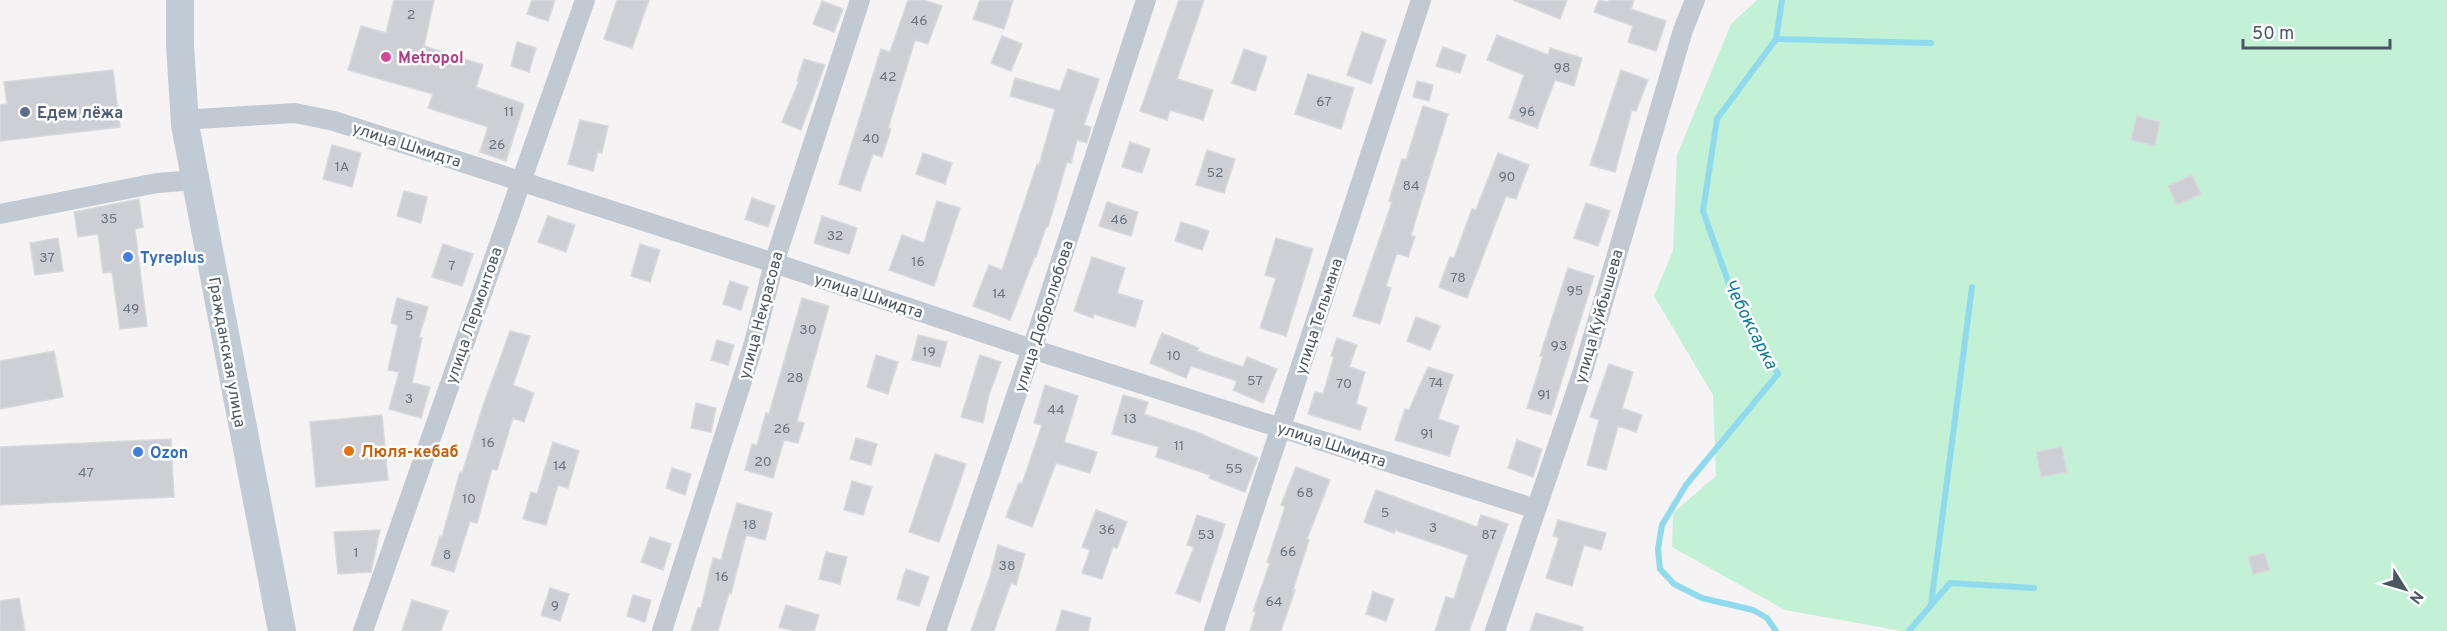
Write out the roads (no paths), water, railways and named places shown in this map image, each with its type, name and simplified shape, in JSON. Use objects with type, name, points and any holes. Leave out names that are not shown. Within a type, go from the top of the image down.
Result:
[{"type":"main road","name":"Гражданская улица","points":[[180,0],[185,125],[282,631]]},
{"type":"main road","points":[[197,180],[198,0]]},
{"type":"street","name":"улица Лермонтова","points":[[363,631],[585,0]]},
{"type":"street","name":"улица Некрасова","points":[[662,631],[754,343],[774,263],[860,0]]},
{"type":"street","name":"улица Добролюбова","points":[[936,631],[1032,349],[1146,0]]},
{"type":"street","name":"улица Тельмана","points":[[1214,631],[1421,0]]},
{"type":"street","name":"улица Куйбышева","points":[[1495,631],[1582,374],[1683,30],[1695,0]]},
{"type":"street","name":"улица Шмидта","points":[[197,119],[296,113],[334,121],[521,180],[1032,349],[1536,509]]},
{"type":"street","points":[[0,214],[157,183],[197,180]]},
{"type":"waterway","name":"Чебоксарка","points":[[1776,631],[1767,618],[1753,610],[1702,598],[1674,584],[1660,569],[1658,549],[1662,525],[1686,485],[1778,374],[1729,284],[1703,211],[1717,119],[1776,39],[1782,0]]},
{"type":"waterway","points":[[1776,39],[1931,43]]},
{"type":"waterway","points":[[1931,605],[1972,287]]},
{"type":"waterway","points":[[1909,631],[1950,583],[2034,588]]},
{"type":"place","name":"Metropol","points":[[386,57]]},
{"type":"place","name":"Едем лёжа","points":[[25,112]]},
{"type":"place","name":"Tyreplus","points":[[128,257]]},
{"type":"place","name":"Люля-кебаб","points":[[349,451]]},
{"type":"place","name":"Ozon","points":[[138,452]]}]
